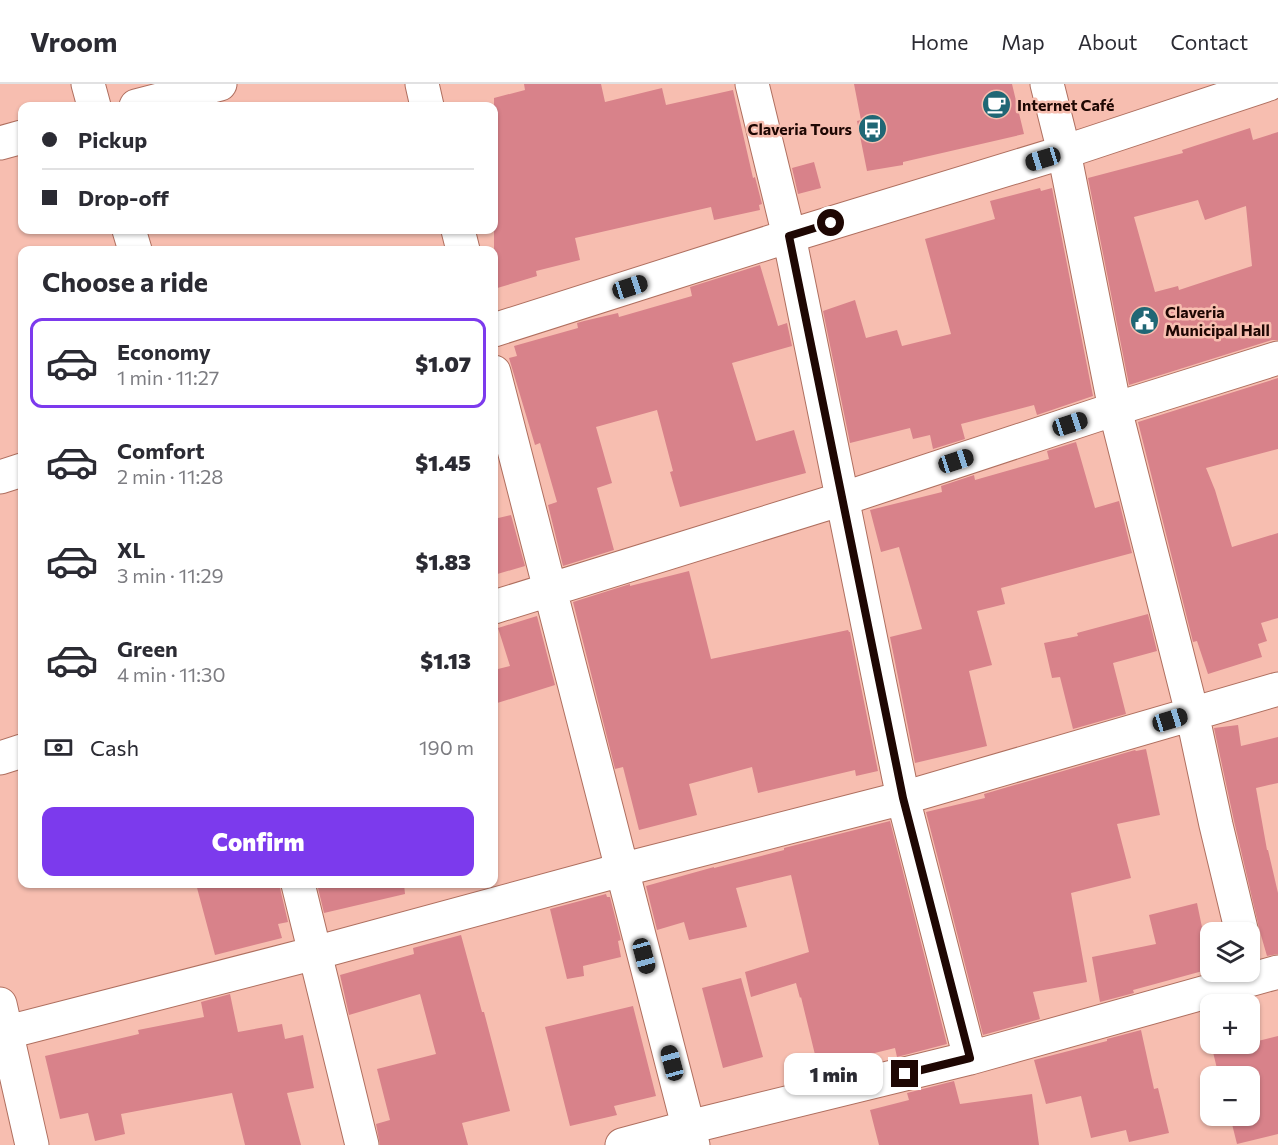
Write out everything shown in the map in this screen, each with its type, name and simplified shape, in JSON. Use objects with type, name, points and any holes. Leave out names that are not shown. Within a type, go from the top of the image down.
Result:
[{"type":"street","points":[[88,84],[93,102]]},
{"type":"street","points":[[151,102],[220,84]]},
{"type":"street","points":[[422,84],[426,102]]},
{"type":"street","points":[[752,84],[789,236],[903,798],[970,1058]]},
{"type":"street","points":[[1047,84],[1065,152],[1115,409],[1192,713],[1239,922]]},
{"type":"street","points":[[498,329],[789,236],[1065,152],[1269,84]]},
{"type":"street","points":[[0,143],[18,138]]},
{"type":"street","points":[[498,606],[842,499],[1278,358]]},
{"type":"street","points":[[498,388],[691,1136]]},
{"type":"street","points":[[0,477],[18,471]]},
{"type":"street","points":[[32,1145],[2,1024],[315,953],[621,870],[903,798],[1278,689]]},
{"type":"street","points":[[0,758],[18,752]]},
{"type":"street","points":[[299,888],[362,1145]]},
{"type":"street","points":[[622,1145],[691,1136],[970,1058],[1223,982]]},
{"type":"building","points":[[524,84],[601,84],[605,102],[662,88],[666,105],[733,90],[753,178],[755,177],[762,204],[759,205],[760,210],[714,220],[711,207],[575,238],[580,260],[536,271],[537,276],[498,288],[498,246],[494,246],[494,234],[498,234],[498,102],[494,102],[494,98],[525,90]]},
{"type":"building","points":[[854,84],[1012,84],[1024,134],[903,162],[903,165],[867,171],[857,121],[861,120]]},
{"type":"building","points":[[1250,128],[1253,140],[1278,132],[1278,340],[1129,385],[1088,178],[1183,153],[1182,150]],"holes":[[[1198,200],[1205,220],[1246,206],[1252,266],[1179,290],[1178,286],[1155,292],[1134,217]]]},
{"type":"building","points":[[814,162],[821,188],[798,194],[792,168]]},
{"type":"building","points":[[1040,188],[1041,191],[1052,188],[1093,396],[1037,415],[1034,405],[961,424],[965,439],[933,449],[930,435],[913,439],[910,428],[850,443],[823,311],[855,300],[866,338],[897,330],[902,346],[951,334],[925,239],[995,219],[990,201]]},
{"type":"building","points":[[760,265],[778,326],[787,323],[792,346],[732,363],[756,441],[794,430],[806,473],[680,507],[657,410],[596,427],[612,483],[597,488],[614,550],[563,566],[548,505],[557,502],[540,443],[535,445],[509,358],[517,356],[514,346],[578,328],[577,323],[584,321],[618,313],[619,317],[692,296],[690,287]]},
{"type":"building","points":[[1278,378],[1278,449],[1206,468],[1232,547],[1278,533],[1278,618],[1261,623],[1267,641],[1258,644],[1262,657],[1208,674],[1197,641],[1193,642],[1138,422]]},
{"type":"building","points":[[1076,442],[1095,508],[1119,501],[1132,553],[1001,588],[1005,604],[977,611],[992,665],[969,671],[987,746],[915,763],[890,637],[922,629],[899,547],[881,552],[870,510],[942,492],[941,486],[974,475],[975,480],[1049,459],[1047,451]]},
{"type":"building","points":[[511,515],[525,566],[498,574],[498,518]]},
{"type":"building","points":[[689,571],[711,659],[848,630],[850,632],[878,771],[856,776],[855,770],[758,793],[752,767],[689,784],[697,815],[639,830],[623,767],[615,769],[573,602],[630,584],[630,586]]},
{"type":"building","points":[[1148,614],[1157,651],[1113,663],[1126,714],[1073,729],[1060,677],[1052,678],[1044,643],[1078,636],[1077,633]]},
{"type":"building","points":[[537,616],[555,685],[498,703],[498,669],[510,666],[498,628]]},
{"type":"building","points":[[1238,725],[1241,746],[1278,737],[1278,783],[1256,788],[1267,850],[1278,893],[1278,954],[1267,956],[1260,932],[1260,922],[1258,922],[1214,728]]},
{"type":"building","points":[[1146,749],[1160,815],[1117,824],[1131,878],[1071,893],[1087,982],[1033,992],[1040,1019],[983,1035],[926,812],[985,798],[984,794],[1135,750]]},
{"type":"building","points":[[890,821],[947,1044],[897,1057],[895,1048],[818,1067],[796,983],[751,997],[745,972],[809,952],[791,875],[736,888],[747,927],[689,940],[684,922],[657,930],[646,886]]},
{"type":"building","points":[[197,888],[280,888],[288,922],[278,924],[282,938],[215,955]]},
{"type":"building","points":[[318,888],[404,888],[405,894],[324,913]]},
{"type":"building","points":[[606,894],[610,897],[621,940],[618,941],[621,957],[583,966],[584,976],[567,979],[550,909]]},
{"type":"building","points":[[1197,903],[1201,922],[1200,972],[1133,990],[1134,993],[1100,1002],[1092,957],[1156,944],[1149,915]]},
{"type":"building","points":[[461,935],[510,1111],[462,1123],[468,1145],[380,1145],[376,1124],[390,1120],[377,1069],[436,1054],[420,994],[349,1015],[340,975],[414,954],[413,948]]},
{"type":"building","points":[[741,978],[763,1057],[723,1068],[702,988]]},
{"type":"building","points":[[230,994],[238,1032],[282,1024],[285,1039],[303,1035],[314,1088],[287,1093],[301,1145],[245,1145],[232,1093],[121,1114],[125,1134],[95,1141],[88,1113],[60,1119],[45,1056],[139,1034],[138,1030],[204,1017],[201,1002]]},
{"type":"building","points":[[633,1006],[656,1096],[614,1106],[617,1115],[570,1126],[545,1027]]},
{"type":"building","points":[[1141,1030],[1154,1089],[1158,1088],[1169,1133],[1129,1142],[1126,1130],[1091,1138],[1081,1096],[1046,1104],[1034,1060]]},
{"type":"building","points":[[1278,1036],[1278,1134],[1237,1144],[1232,1126],[1260,1126],[1260,1066],[1216,1066],[1213,1054],[1260,1054],[1260,1040]]},
{"type":"building","points":[[954,1081],[960,1104],[1032,1094],[1039,1145],[879,1145],[870,1110],[909,1100],[907,1093]]},
{"type":"place","name":"Internet Café","points":[[996,105]]},
{"type":"place","name":"Claveria Tours","points":[[873,129]]},
{"type":"place","name":"Claveria Municipal Hall","points":[[1144,321]]},
{"type":"route","points":[[831,223],[789,236],[903,798],[970,1058],[905,1074]]}]
